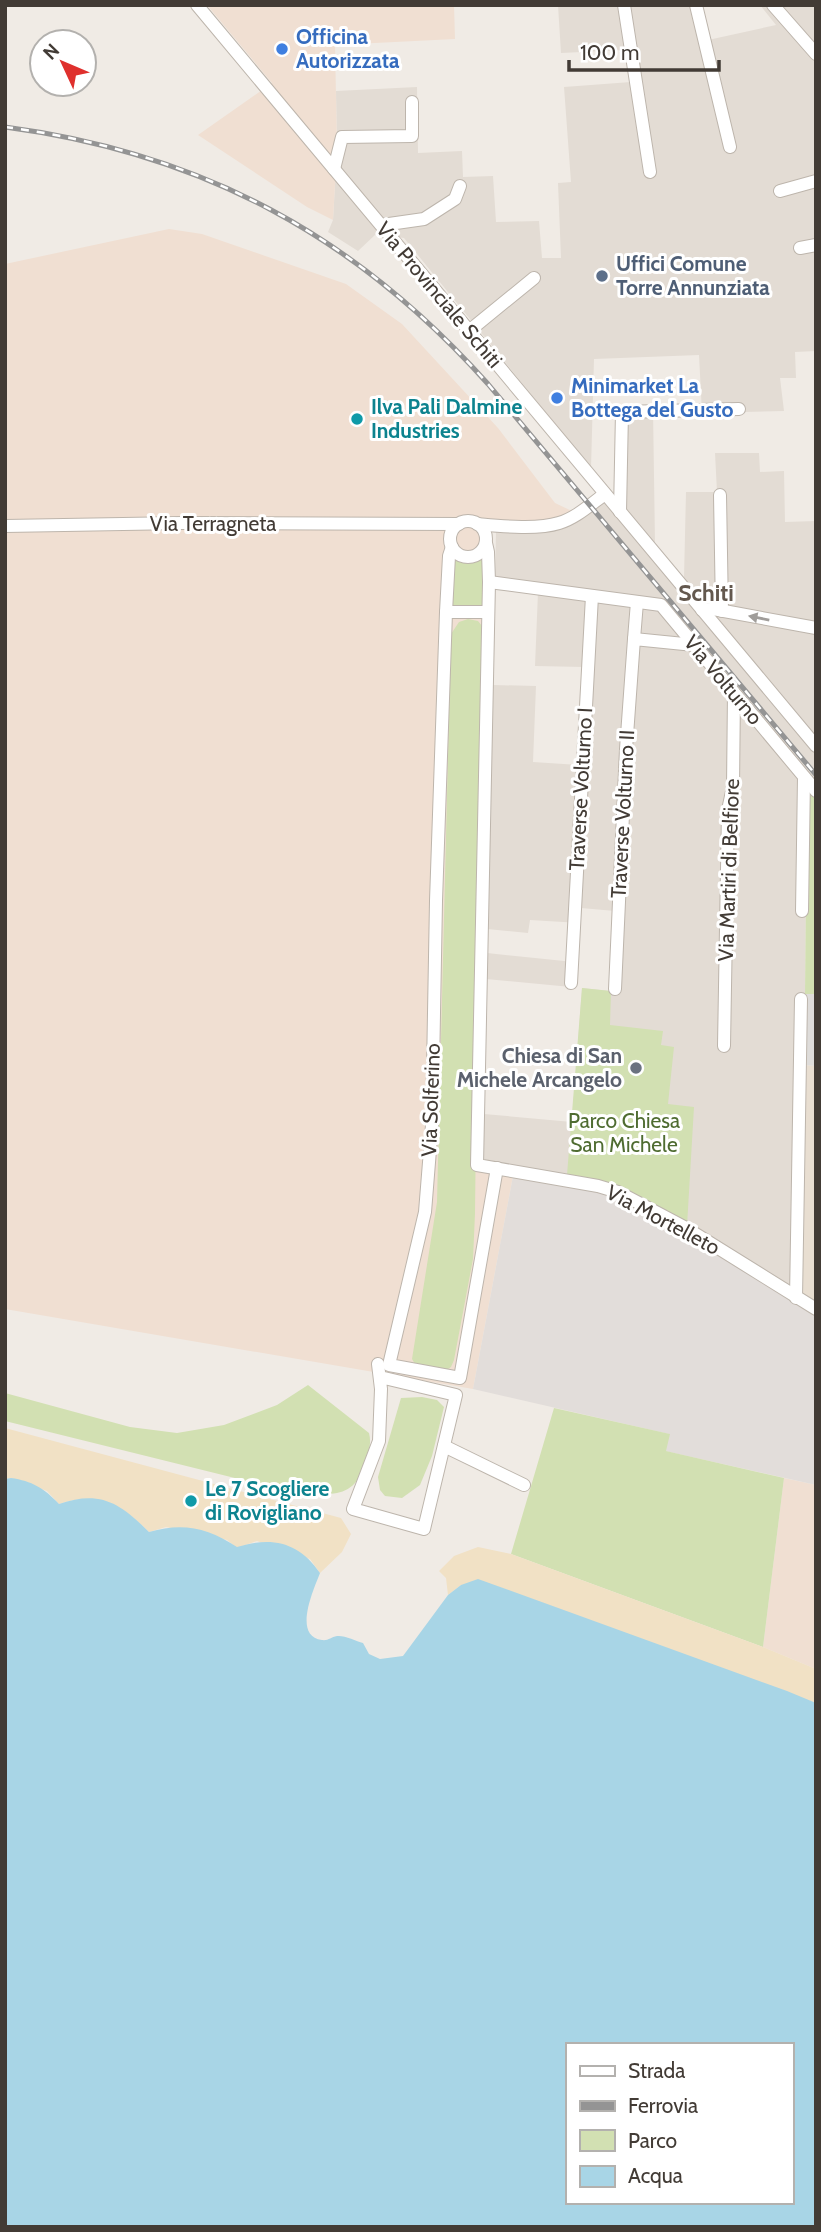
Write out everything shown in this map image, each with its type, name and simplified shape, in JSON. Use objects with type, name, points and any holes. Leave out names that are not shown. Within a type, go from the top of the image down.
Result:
[{"type":"street","name":"Via Provinciale Schiti","points":[[197,5],[816,746]]},
{"type":"street","points":[[624,5],[650,172]]},
{"type":"street","points":[[696,5],[730,147]]},
{"type":"street","points":[[774,5],[816,54]]},
{"type":"street","points":[[334,169],[342,137],[412,136],[412,102]]},
{"type":"street","points":[[780,191],[816,181]]},
{"type":"street","points":[[382,225],[432,216],[443,205],[455,199],[460,186]]},
{"type":"street","points":[[800,248],[816,245]]},
{"type":"street","points":[[469,331],[534,278]]},
{"type":"street","points":[[620,512],[622,412],[739,409]]},
{"type":"street","points":[[451,542],[459,524],[470,522],[499,526],[559,524],[605,494]]},
{"type":"street","points":[[720,495],[722,611]]},
{"type":"street","points":[[420,524],[451,542],[459,555],[470,557],[480,553],[486,539],[499,526]]},
{"type":"street","name":"Via Terragneta","points":[[5,526],[459,524]]},
{"type":"street","points":[[446,612],[488,612],[488,552],[486,539],[477,524]]},
{"type":"street","name":"Via Solferino","points":[[451,542],[436,901],[432,1125],[425,1212],[389,1365],[460,1378],[497,1168]]},
{"type":"street","name":"Via Volturno","points":[[489,582],[661,606],[816,791]]},
{"type":"street","name":"Traverse Volturno I","points":[[571,983],[592,596]]},
{"type":"street","name":"Traverse Volturno II","points":[[615,989],[625,762],[637,602]]},
{"type":"street","points":[[702,610],[722,611],[816,628]]},
{"type":"street","name":"Via Mortelleto","points":[[488,612],[477,1164],[618,1192],[696,1235],[816,1309]]},
{"type":"street","points":[[634,639],[694,645]]},
{"type":"street","name":"Via Martiri di Belfiore","points":[[724,1046],[728,810],[733,788],[734,693]]},
{"type":"street","points":[[802,911],[804,777]]},
{"type":"street","points":[[796,1298],[801,999]]},
{"type":"street","points":[[379,1371],[456,1395],[444,1446],[424,1529],[353,1509],[379,1441],[379,1371]]},
{"type":"street","points":[[444,1446],[524,1485]]},
{"type":"shaded area","points":[[207,5],[454,5],[455,39],[335,45],[337,149],[333,220],[307,207],[198,135],[272,83]]},
{"type":"shaded area","points":[[558,5],[700,5],[708,40],[776,25],[760,5],[816,5],[816,351],[795,352],[796,378],[780,378],[784,411],[702,413],[699,355],[594,359],[591,468],[404,238],[376,234],[358,251],[328,232],[333,220],[337,149],[336,91],[417,87],[418,153],[462,151],[463,177],[493,176],[496,222],[539,221],[542,258],[561,258],[558,183],[571,182],[564,87],[631,82],[624,50],[561,53]]},
{"type":"shaded area","points":[[169,229],[202,234],[346,284],[402,324],[498,428],[555,503],[574,512],[545,522],[484,522],[473,1164],[513,1176],[473,1389],[5,1309],[5,264]]},
{"type":"shaded area","points":[[653,409],[655,543],[684,578],[686,492],[717,492],[715,453],[759,453],[760,472],[784,471],[785,522],[816,521],[816,796],[807,786],[805,994],[791,1289],[607,1183],[483,1159],[484,1114],[572,1122],[582,988],[610,991],[615,911],[581,908],[580,923],[530,920],[528,933],[487,929],[493,685],[536,686],[533,762],[579,765],[584,667],[535,666],[538,592],[495,586],[496,532],[551,530],[611,492],[615,493],[618,410]]},
{"type":"shaded area","points":[[487,953],[574,962],[571,987],[486,979]]},
{"type":"shaded area","points":[[805,994],[816,994],[816,1066],[804,1065]]},
{"type":"shaded area","points":[[804,1065],[816,1066],[816,1303],[800,1294]]},
{"type":"shaded area","points":[[513,1176],[606,1193],[625,1201],[676,1228],[816,1313],[816,1485],[665,1451],[669,1434],[473,1389]]},
{"type":"shaded area","points":[[784,1478],[816,1485],[816,1669],[763,1647]]},
{"type":"green space","points":[[486,543],[488,612],[446,612],[455,551],[464,556],[472,556]]},
{"type":"green space","points":[[468,619],[478,621],[482,626],[475,1213],[473,1259],[454,1360],[451,1367],[445,1371],[415,1364],[412,1359],[437,1202],[451,634],[459,622]]},
{"type":"green space","points":[[807,785],[816,796],[816,994],[805,994]]},
{"type":"green space","name":"Parco Chiesa San Michele","points":[[582,988],[611,991],[610,1025],[663,1031],[661,1045],[674,1047],[668,1104],[694,1107],[687,1226],[567,1175]]},
{"type":"green space","points":[[308,1385],[369,1433],[369,1450],[359,1477],[353,1485],[337,1493],[295,1493],[5,1421],[5,1393],[130,1427],[177,1433],[224,1425],[277,1405]]},
{"type":"green space","points":[[422,1397],[437,1400],[444,1407],[432,1456],[420,1485],[402,1498],[385,1496],[380,1490],[378,1477],[401,1398]]},
{"type":"green space","points":[[554,1408],[670,1434],[666,1451],[784,1478],[763,1647],[511,1554]]},
{"type":"sand","name":"Le 7 Scogliere di Rovigliano","points":[[5,1428],[341,1518],[351,1534],[342,1552],[320,1573],[310,1559],[257,1541],[237,1548],[227,1540],[166,1527],[149,1532],[129,1514],[108,1503],[85,1499],[59,1504],[47,1491],[11,1478],[5,1479]]},
{"type":"sand","points":[[478,1547],[511,1554],[816,1669],[816,1703],[461,1585],[448,1595],[446,1578],[439,1571],[454,1556]]},
{"type":"water","points":[[5,1479],[31,1483],[59,1504],[86,1498],[108,1502],[128,1513],[149,1532],[184,1527],[216,1535],[237,1547],[273,1542],[294,1548],[320,1573],[308,1611],[308,1630],[313,1637],[324,1640],[337,1636],[350,1638],[363,1643],[369,1654],[380,1659],[403,1656],[448,1595],[461,1585],[478,1579],[816,1703],[816,2227],[5,2227]]},
{"type":"railway","points":[[5,127],[77,139],[145,157],[210,181],[271,210],[329,244],[385,285],[437,332],[488,384],[816,775]]},
{"type":"place","name":"Officina Autorizzata","points":[[282,49]]},
{"type":"place","name":"Uffici Comune Torre Annunziata","points":[[602,276]]},
{"type":"place","name":"Minimarket La Bottega del Gusto","points":[[557,398]]},
{"type":"place","name":"Ilva Pali Dalmine Industries","points":[[357,419]]},
{"type":"place","name":"Chiesa di San Michele Arcangelo","points":[[636,1068]]},
{"type":"place","name":"Le 7 Scogliere di Rovigliano","points":[[191,1501]]},
{"type":"district","name":"Schiti","points":[[706,593]]}]
